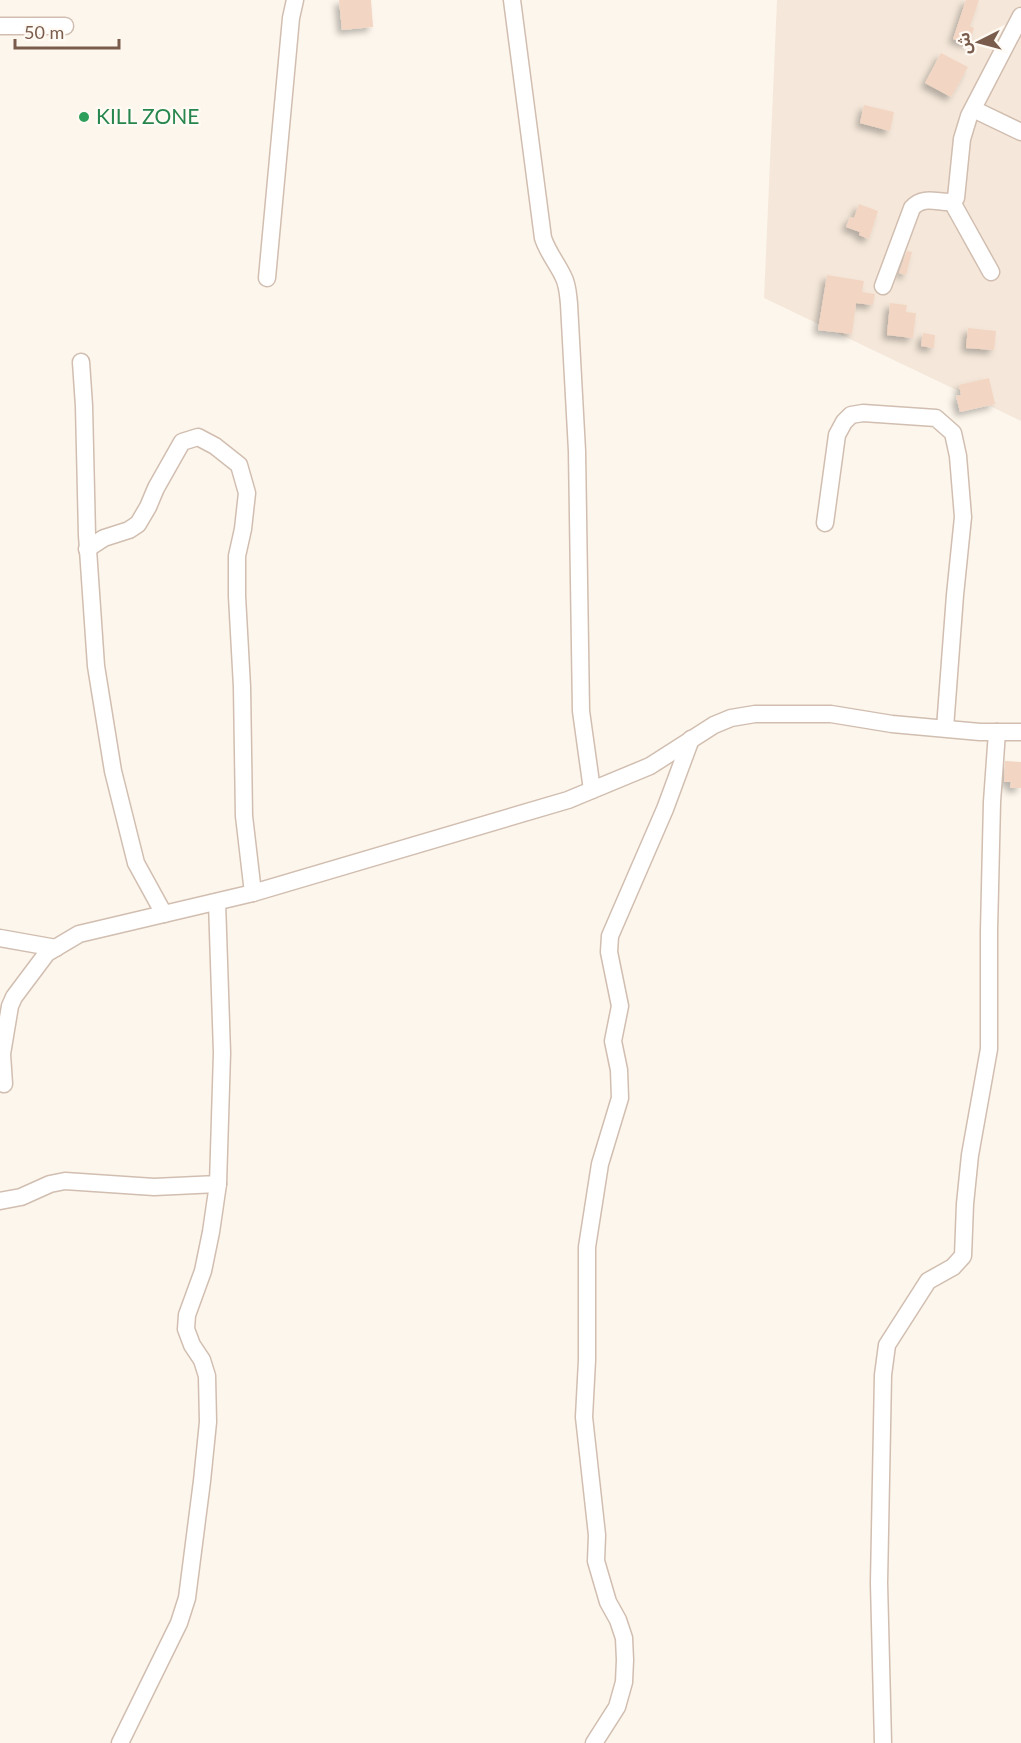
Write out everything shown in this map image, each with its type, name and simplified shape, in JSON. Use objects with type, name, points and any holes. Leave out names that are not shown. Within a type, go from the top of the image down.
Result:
[{"type":"street","points":[[267,278],[291,18],[295,0]]},
{"type":"street","points":[[512,0],[543,238],[546,249],[563,275],[568,296],[577,451],[581,711],[592,790]]},
{"type":"street","points":[[952,202],[956,198],[962,139],[973,109],[1021,16]]},
{"type":"street","points":[[0,26],[65,26]]},
{"type":"street","points":[[973,109],[1021,132]]},
{"type":"street","points":[[884,286],[909,214],[916,204],[925,200],[952,202]]},
{"type":"street","points":[[952,202],[991,272]]},
{"type":"street","points":[[81,362],[87,549],[96,666],[113,771],[136,863],[164,914]]},
{"type":"street","points":[[825,523],[837,435],[851,415],[863,413],[936,418],[953,433],[958,456],[963,517],[945,728]]},
{"type":"street","points":[[87,549],[104,538],[129,530],[138,524],[182,442],[198,437],[215,446],[239,465],[247,493],[237,556],[237,596],[242,687],[244,816],[252,893]]},
{"type":"street","points":[[4,1084],[2,1054],[4,1019],[14,997],[47,954],[79,934],[252,893],[568,800],[650,766],[714,725],[731,718],[755,714],[831,714],[892,724],[980,732],[1021,732]]},
{"type":"street","points":[[883,1743],[879,1583],[883,1375],[887,1345],[928,1281],[953,1267],[963,1256],[970,1155],[989,1049],[992,802],[998,732]]},
{"type":"street","points":[[594,1743],[617,1707],[624,1682],[625,1660],[624,1638],[618,1620],[608,1602],[596,1561],[597,1535],[584,1417],[587,1360],[587,1247],[600,1164],[620,1098],[619,1070],[613,1041],[620,1006],[609,952],[610,936],[665,809],[691,739]]},
{"type":"street","points":[[120,1743],[179,1623],[187,1598],[202,1481],[208,1422],[207,1376],[202,1360],[192,1345],[186,1329],[187,1315],[203,1271],[218,1184],[222,1053],[217,902]]},
{"type":"street","points":[[0,938],[56,948]]},
{"type":"street","points":[[0,1201],[21,1197],[50,1184],[65,1181],[154,1187],[218,1184]]},
{"type":"shaded area","points":[[777,0],[1021,0],[1021,421],[764,298]]},
{"type":"building","points":[[339,0],[371,0],[373,27],[342,30]]},
{"type":"building","points":[[966,0],[979,0],[970,26],[974,28],[969,44],[953,39]]},
{"type":"building","points":[[941,53],[968,67],[951,97],[925,83]]},
{"type":"building","points":[[864,105],[894,112],[890,131],[860,123]]},
{"type":"building","points":[[859,204],[878,211],[869,239],[859,235],[860,232],[846,227],[850,217],[854,218]]},
{"type":"building","points":[[907,251],[912,252],[906,275],[899,273]]},
{"type":"building","points":[[827,275],[864,281],[862,292],[875,294],[873,305],[856,303],[852,334],[818,330]]},
{"type":"building","points":[[890,303],[907,305],[906,312],[916,313],[913,338],[887,335]]},
{"type":"building","points":[[968,328],[996,331],[994,350],[966,348]]},
{"type":"building","points":[[923,333],[935,335],[934,348],[921,346]]},
{"type":"building","points":[[989,378],[995,404],[960,412],[956,396],[961,395],[959,385]]},
{"type":"building","points":[[1005,761],[1021,762],[1021,788],[1010,788],[1011,782],[1004,782]]},
{"type":"place","name":"KILL ZONE","points":[[84,117]]}]
